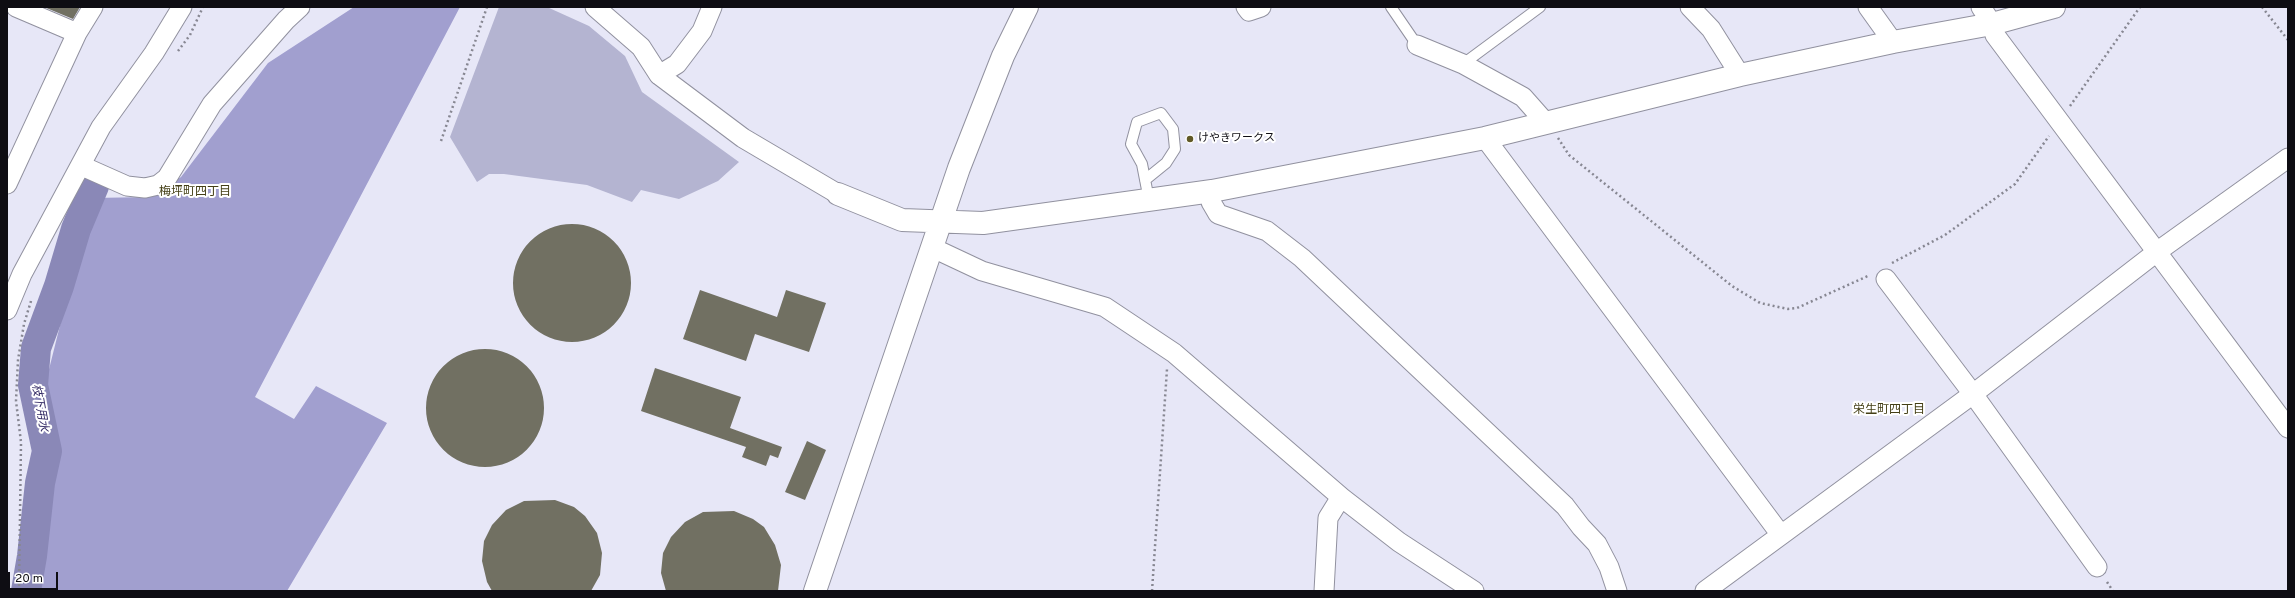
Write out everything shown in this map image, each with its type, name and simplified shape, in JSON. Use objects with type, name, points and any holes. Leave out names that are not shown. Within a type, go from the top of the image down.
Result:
[{"type":"street","points":[[16,7],[77,33]]},
{"type":"street","points":[[7,184],[77,33],[93,7]]},
{"type":"street","points":[[7,310],[22,274],[82,166],[101,127],[154,53],[182,7]]},
{"type":"street","points":[[82,166],[127,186],[145,188],[158,185],[170,174],[212,104],[286,20],[300,7]]},
{"type":"street","points":[[595,7],[641,47],[659,75],[743,138],[838,194],[902,220],[983,223],[1147,190],[1212,191],[1486,138],[1551,130],[1740,75],[1893,42],[1986,15],[2054,7]]},
{"type":"street","points":[[659,75],[677,64],[702,31],[712,7]]},
{"type":"street","points":[[815,591],[960,168],[1002,56],[1027,7]]},
{"type":"street","points":[[1246,7],[1249,11],[1261,7]]},
{"type":"street","points":[[1690,7],[1711,29],[1740,75]]},
{"type":"street","points":[[1868,7],[1893,42]]},
{"type":"street","points":[[1986,15],[1995,34],[2158,251],[2288,428]]},
{"type":"street","points":[[1417,45],[1463,64],[1524,97],[1551,130]]},
{"type":"street","points":[[1486,138],[1781,535]]},
{"type":"street","points":[[1705,591],[1973,394],[2158,251],[2288,158]]},
{"type":"street","points":[[1212,191],[1211,202],[1218,214],[1267,231],[1302,258],[1565,506],[1581,527],[1597,544],[1609,567],[1616,591]]},
{"type":"street","points":[[933,248],[982,271],[1105,307],[1174,353],[1341,497],[1400,542],[1474,591]]},
{"type":"street","points":[[1884,272],[2097,567]]},
{"type":"street","points":[[1324,591],[1328,518],[1341,497]]},
{"type":"lane","points":[[1392,7],[1417,45]]},
{"type":"lane","points":[[1463,64],[1540,7]]},
{"type":"lane","points":[[1161,113],[1173,129],[1175,149],[1147,190],[1142,164],[1131,144],[1138,122],[1161,113]]},
{"type":"path","points":[[440,141],[487,7]]},
{"type":"path","points":[[1551,130],[1569,155],[1732,286],[1760,303],[1788,308],[1797,308],[1884,272],[1944,235],[2015,184],[2140,7]]},
{"type":"path","points":[[2262,7],[2288,40]]},
{"type":"path","points":[[20,591],[21,442],[16,401],[19,353],[24,324],[33,296]]},
{"type":"path","points":[[1152,591],[1167,364],[1174,353]]},
{"type":"shaded area","points":[[354,7],[460,7],[255,397],[294,419],[316,386],[387,423],[287,591],[32,591],[43,561],[33,433],[92,198],[150,197],[181,177],[268,63]]},
{"type":"shaded area","points":[[499,7],[547,7],[589,26],[625,56],[642,92],[739,162],[718,181],[679,199],[641,190],[632,202],[587,185],[504,174],[489,174],[477,182],[450,137]]},
{"type":"building","points":[[44,7],[80,7],[73,19]]},
{"type":"building","points":[[572,224],[595,228],[614,241],[627,260],[631,283],[627,306],[614,325],[595,338],[572,342],[549,338],[530,325],[517,306],[513,283],[517,260],[530,241],[549,228]]},
{"type":"building","points":[[700,290],[777,317],[786,290],[826,303],[809,352],[755,334],[746,361],[683,339]]},
{"type":"building","points":[[485,349],[508,353],[527,366],[540,385],[544,408],[540,431],[527,450],[508,463],[485,467],[462,463],[443,450],[430,431],[426,408],[430,385],[443,366],[462,353]]},
{"type":"building","points":[[655,368],[741,397],[730,428],[782,447],[778,458],[770,455],[766,466],[742,457],[746,447],[641,411]]},
{"type":"building","points":[[807,441],[826,450],[805,500],[785,492]]},
{"type":"building","points":[[555,500],[574,507],[585,516],[597,533],[602,553],[600,575],[591,591],[492,591],[487,582],[482,561],[484,541],[492,525],[506,510],[524,501]]},
{"type":"building","points":[[734,511],[753,519],[764,527],[775,545],[781,565],[778,591],[666,591],[661,573],[663,553],[671,537],[685,522],[703,512]]},
{"type":"waterway","name":"枝下用水","points":[[26,591],[32,556],[40,483],[47,451],[33,385],[36,348],[59,286],[76,229],[94,186]]},
{"type":"place","name":"けやきワークス","points":[[1190,139]]},
{"type":"district","name":"梅坪町四丁目","points":[[195,193]]},
{"type":"district","name":"栄生町四丁目","points":[[1889,411]]}]
